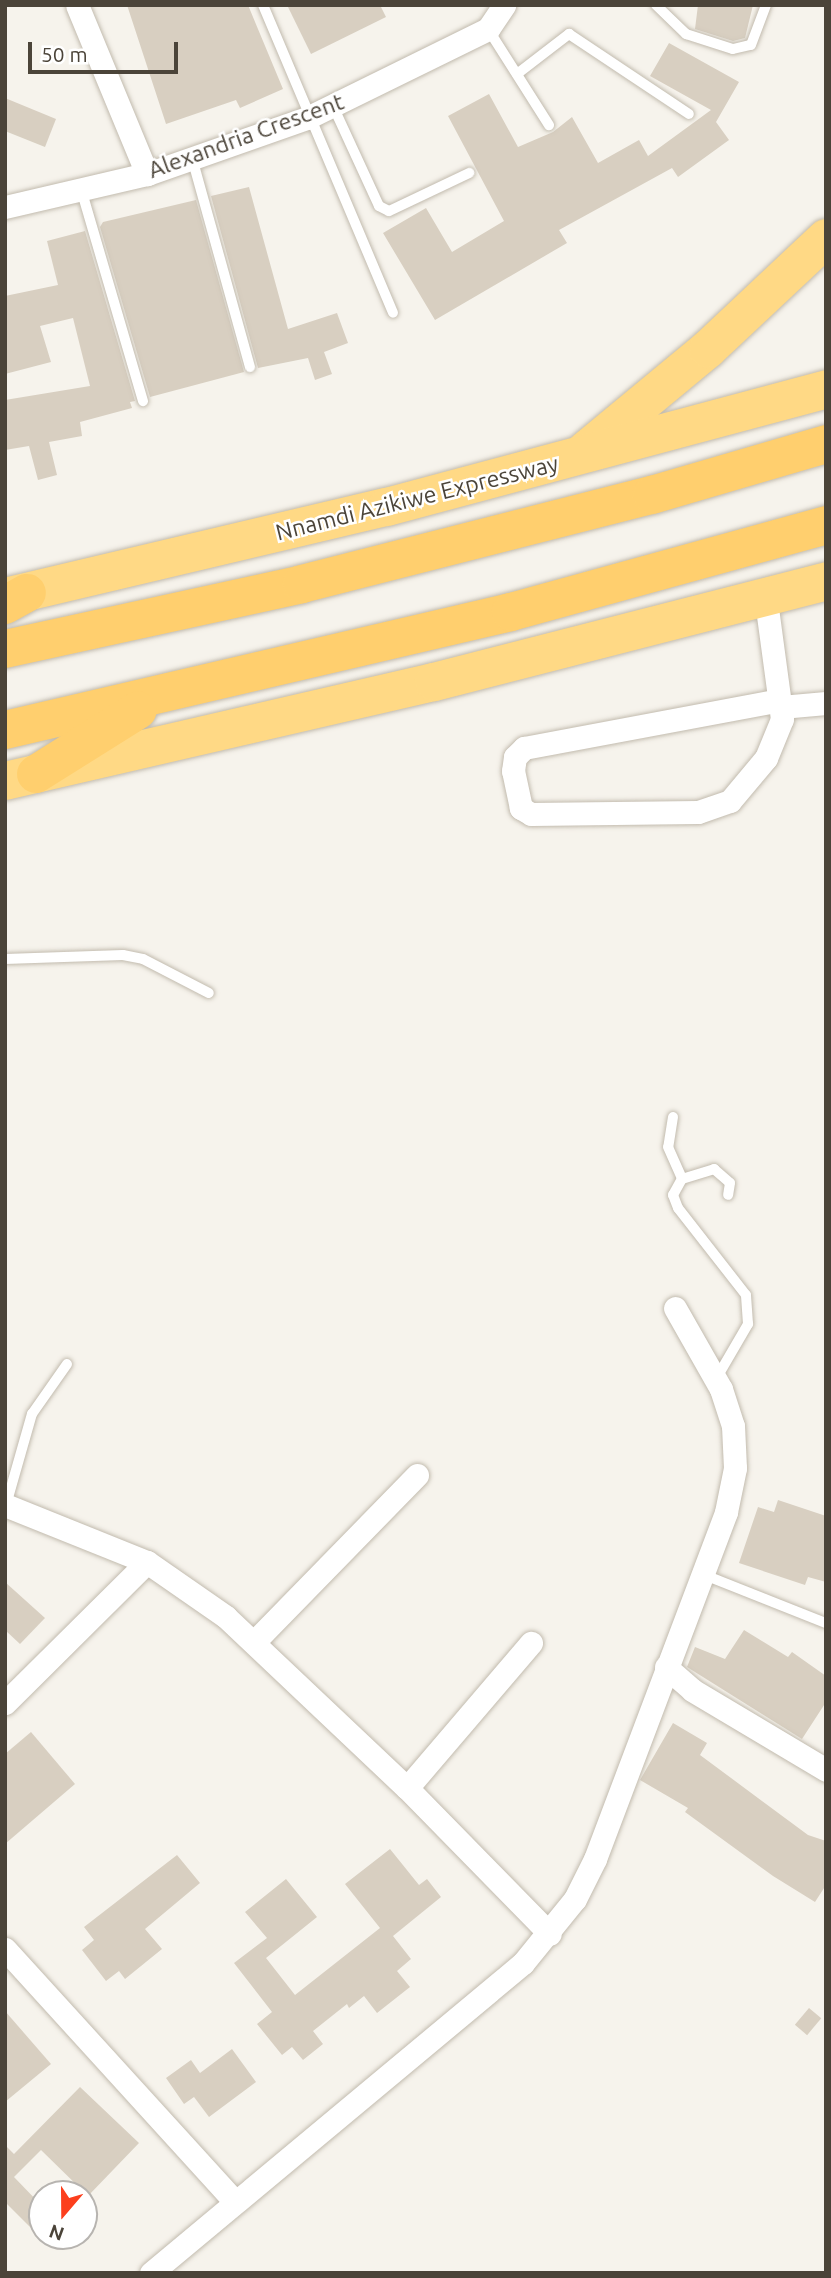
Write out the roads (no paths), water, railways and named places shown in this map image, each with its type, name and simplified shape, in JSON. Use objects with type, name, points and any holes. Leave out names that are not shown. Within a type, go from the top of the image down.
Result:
[{"type":"highway","points":[[577,458],[708,349],[826,238]]},
{"type":"highway","name":"Nnamdi Azikiwe Expressway","points":[[12,598],[577,458],[826,389]]},
{"type":"highway","points":[[5,649],[302,584],[652,495],[826,444]]},
{"type":"highway","points":[[5,730],[511,612],[826,525]]},
{"type":"highway","points":[[21,778],[752,606],[826,581]]},
{"type":"highway","points":[[752,606],[826,606]]},
{"type":"highway","points":[[21,778],[162,695]]},
{"type":"street","points":[[76,5],[147,174]]},
{"type":"street","name":"Alexandria Crescent","points":[[5,207],[147,174],[307,118],[488,29],[504,5]]},
{"type":"street","points":[[752,606],[780,704],[776,742],[730,802],[714,809],[531,814],[521,808],[513,771],[515,757],[524,748],[780,704],[826,703]]},
{"type":"street","points":[[151,2273],[523,1963],[550,1934],[595,1859],[726,1512],[735,1468],[733,1426],[716,1378],[675,1308]]},
{"type":"street","points":[[255,1641],[417,1475]]},
{"type":"street","points":[[6,1505],[147,1562],[255,1641],[407,1788],[550,1934]]},
{"type":"street","points":[[5,1703],[147,1562]]},
{"type":"street","points":[[407,1788],[531,1643]]},
{"type":"street","points":[[666,1667],[692,1690],[826,1770]]},
{"type":"street","points":[[5,1949],[235,2202]]},
{"type":"lane","points":[[263,5],[307,118],[393,313]]},
{"type":"lane","points":[[656,5],[686,34],[733,50],[751,45],[766,5]]},
{"type":"lane","points":[[488,29],[549,124]]},
{"type":"lane","points":[[517,74],[569,34],[689,114]]},
{"type":"lane","points":[[333,106],[379,206],[389,211],[470,173]]},
{"type":"lane","points":[[192,158],[250,367]]},
{"type":"lane","points":[[81,189],[143,401]]},
{"type":"lane","points":[[5,959],[123,955],[143,959],[209,993]]},
{"type":"lane","points":[[673,1117],[668,1147],[682,1180]]},
{"type":"lane","points":[[716,1378],[741,1339],[749,1313],[736,1279],[678,1208],[673,1195],[682,1180],[714,1169],[730,1183],[728,1195]]},
{"type":"lane","points":[[6,1505],[32,1414],[67,1364]]},
{"type":"lane","points":[[702,1574],[826,1623]]}]
